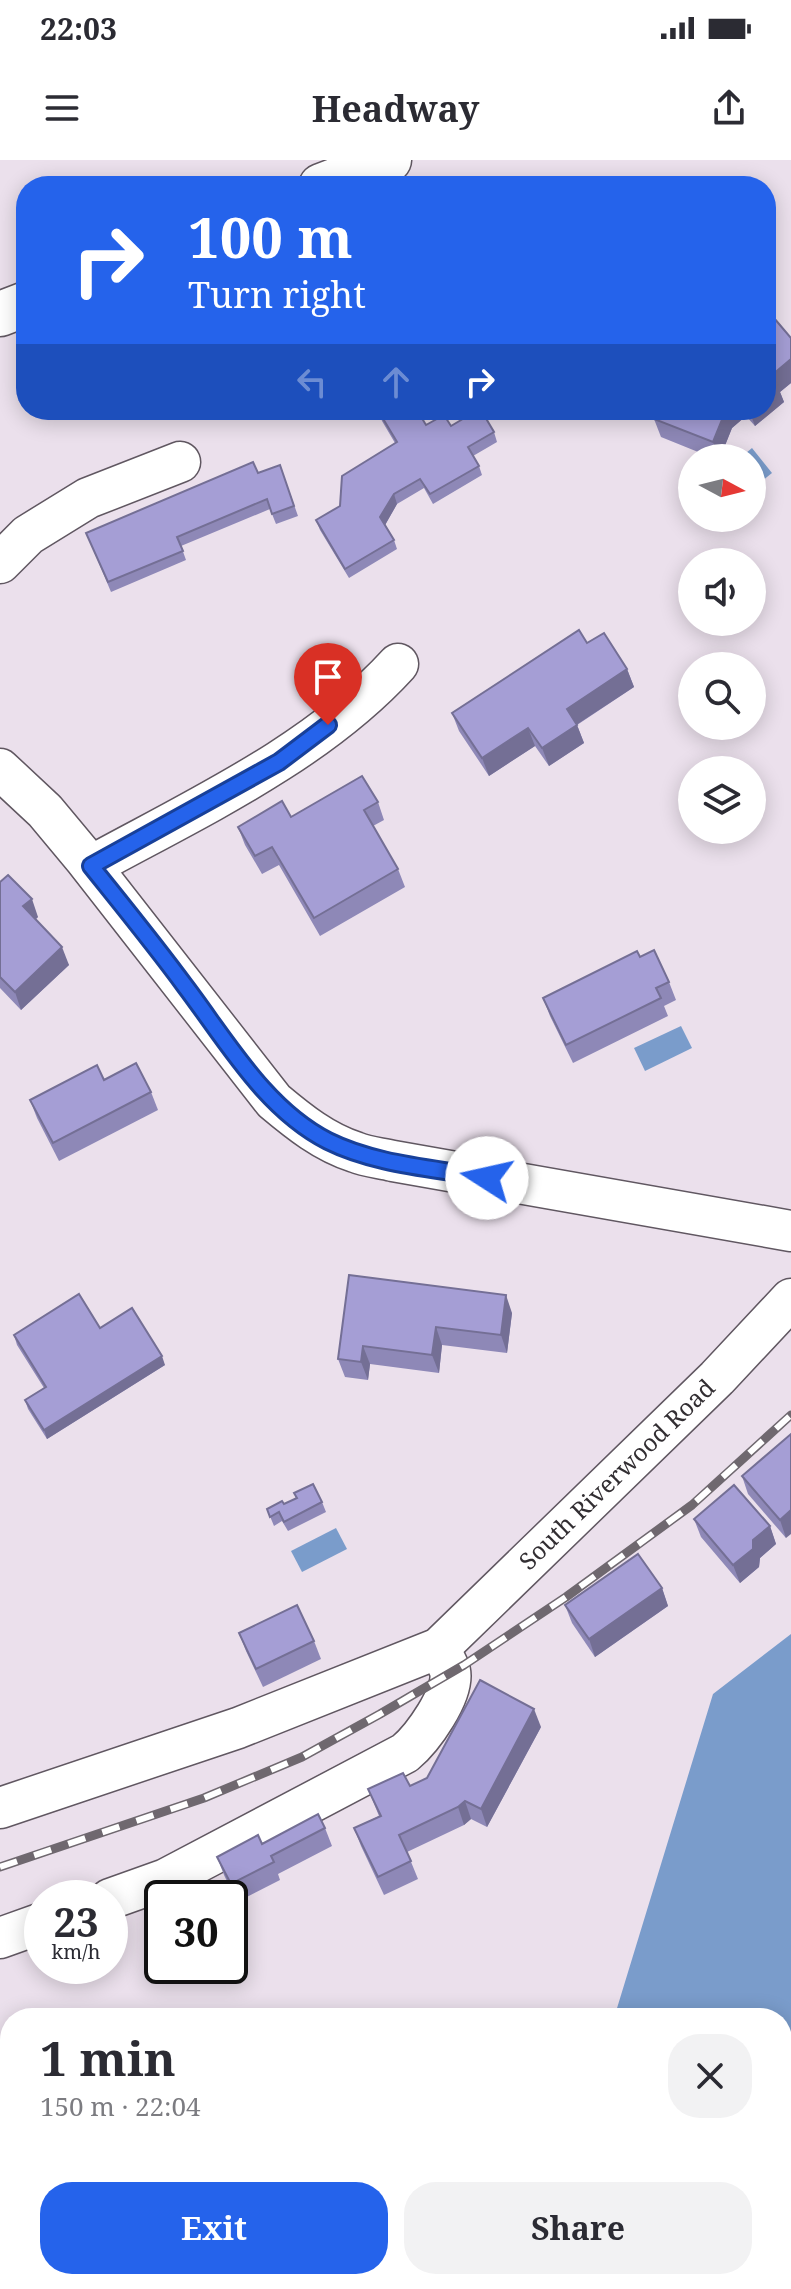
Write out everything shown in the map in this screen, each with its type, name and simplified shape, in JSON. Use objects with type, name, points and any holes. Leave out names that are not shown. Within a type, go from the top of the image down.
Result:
[{"type":"main road","points":[[347,176],[389,160]]},
{"type":"street","points":[[0,563],[28,535],[88,498],[180,462]]},
{"type":"street","points":[[91,866],[279,762],[376,688],[398,664]]},
{"type":"street","points":[[0,769],[45,811],[91,866],[274,1101],[298,1122],[326,1140],[355,1152],[393,1161],[791,1231]]},
{"type":"street","name":"South Riverwood Road","points":[[0,1808],[238,1728],[439,1648],[717,1378],[791,1299]]},
{"type":"street","points":[[128,1893],[166,1879],[405,1753],[419,1741],[445,1696],[450,1672],[439,1648]]},
{"type":"street","points":[[0,1938],[24,1929]]},
{"type":"water","points":[[681,1026],[692,1048],[645,1071],[634,1048]]},
{"type":"water","points":[[336,1528],[347,1549],[302,1572],[291,1551]]},
{"type":"water","points":[[791,1634],[791,2008],[617,2008],[713,1694]]},
{"type":"building","points":[[776,320],[791,338],[791,359],[776,372]]},
{"type":"building","points":[[384,420],[423,420],[426,425],[435,420],[447,420],[451,426],[461,420],[487,420],[494,432],[468,447],[479,466],[430,494],[420,479],[394,494],[380,517],[394,540],[345,569],[316,520],[340,506],[342,476],[397,442]]},
{"type":"building","points":[[657,420],[722,420],[713,442]]},
{"type":"building","points":[[253,462],[258,473],[280,465],[294,506],[272,514],[267,499],[177,537],[183,551],[108,582],[86,533]]},
{"type":"building","points":[[579,630],[587,643],[604,633],[627,669],[567,709],[577,725],[542,748],[528,728],[482,758],[452,713]]},
{"type":"building","points":[[362,776],[378,802],[364,810],[398,869],[314,918],[272,847],[255,856],[238,827],[282,801],[291,817]]},
{"type":"building","points":[[8,875],[32,899],[23,906],[62,947],[15,992],[0,977],[0,882]]},
{"type":"building","points":[[654,950],[669,982],[656,988],[661,998],[566,1045],[543,998],[637,951],[640,957]]},
{"type":"building","points":[[136,1063],[151,1092],[53,1143],[30,1100],[97,1065],[104,1080]]},
{"type":"building","points":[[349,1275],[506,1295],[501,1335],[436,1327],[432,1355],[363,1346],[361,1362],[338,1359]]},
{"type":"building","points":[[79,1294],[100,1328],[132,1308],[162,1356],[44,1430],[25,1400],[46,1387],[14,1335]]},
{"type":"building","points":[[791,1434],[791,1510],[780,1520],[742,1476]]},
{"type":"building","points":[[313,1484],[322,1502],[284,1522],[279,1512],[270,1517],[267,1509],[297,1498],[294,1493]]},
{"type":"building","points":[[734,1485],[770,1526],[753,1540],[753,1549],[733,1565],[694,1519]]},
{"type":"building","points":[[638,1554],[662,1588],[589,1639],[565,1605]]},
{"type":"building","points":[[297,1605],[314,1641],[256,1669],[239,1633]]},
{"type":"building","points":[[480,1680],[534,1709],[481,1809],[465,1801],[399,1835],[411,1861],[378,1877],[354,1828],[381,1816],[368,1789],[403,1773],[410,1786],[427,1778]]},
{"type":"building","points":[[318,1814],[325,1828],[271,1856],[274,1862],[239,1880],[229,1880],[217,1857],[258,1835],[262,1844]]},
{"type":"railway","points":[[0,1867],[204,1798],[302,1757],[380,1714],[464,1665],[566,1597],[692,1505],[791,1415]]},
{"type":"route","points":[[328,725],[279,762],[91,866],[252,1075],[274,1101],[298,1122],[326,1140],[355,1152],[487,1178]]}]
